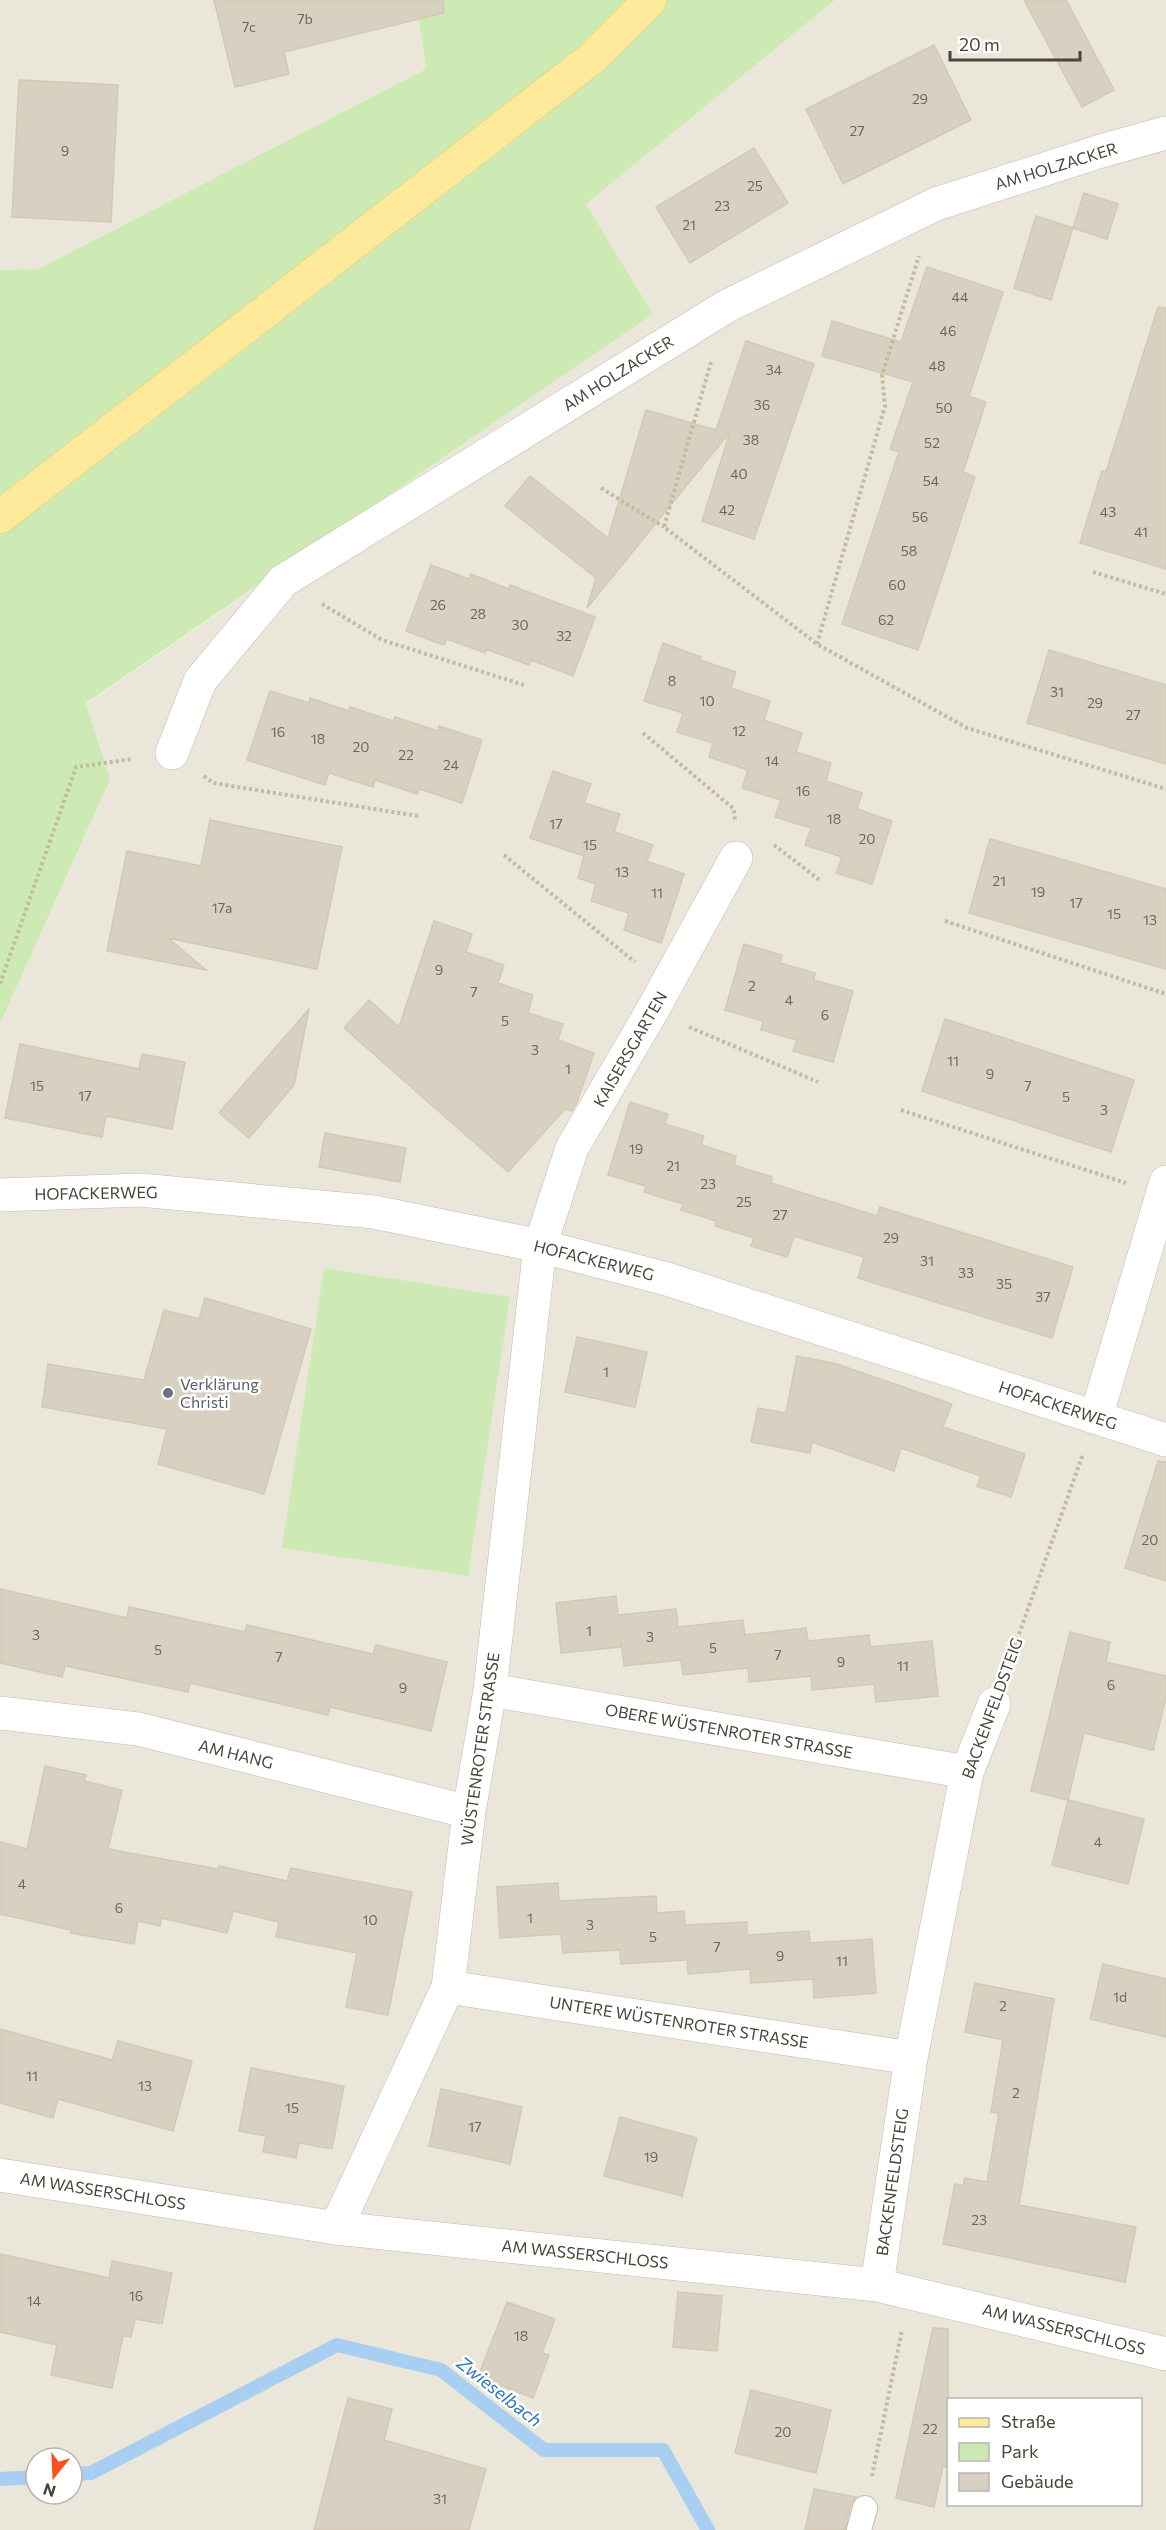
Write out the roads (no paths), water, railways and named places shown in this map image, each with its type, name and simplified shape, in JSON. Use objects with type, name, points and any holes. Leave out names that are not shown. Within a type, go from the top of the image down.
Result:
[{"type":"main road","points":[[0,517],[592,58],[650,0]]},
{"type":"street","name":"AM HOLZACKER","points":[[172,753],[200,681],[283,580],[727,306],[936,204],[1101,151],[1166,133]]},
{"type":"street","name":"KAISERSGARTEN","points":[[540,1246],[572,1148],[659,999],[736,858]]},
{"type":"street","points":[[1096,1417],[1164,1188]]},
{"type":"street","name":"HOFACKERWEG","points":[[0,1195],[140,1190],[374,1212],[540,1246],[667,1279],[1166,1440]]},
{"type":"street","name":"WÜSTENROTER STRASSE","points":[[336,2228],[448,1987],[469,1812],[490,1690],[540,1246]]},
{"type":"street","name":"OBERE WÜSTENROTER STRASSE","points":[[490,1690],[967,1772]]},
{"type":"street","name":"BACKENFELDSTEIG","points":[[877,2285],[911,2058],[967,1772],[994,1704]]},
{"type":"street","name":"AM HANG","points":[[0,1713],[138,1729],[469,1812]]},
{"type":"street","name":"UNTERE WÜSTENROTER STRASSE","points":[[448,1987],[911,2058]]},
{"type":"street","name":"AM WASSERSCHLOSS","points":[[0,2175],[336,2228],[877,2285],[910,2291],[1166,2354]]},
{"type":"waterway","name":"Zwieselbach","points":[[84,2473],[91,2473],[337,2345],[441,2370],[544,2450],[663,2450],[708,2530]]},
{"type":"waterway","name":"Zwieselbach","points":[[0,2479],[24,2478]]},
{"type":"place","name":"Verklärung Christi","points":[[168,1393]]}]
